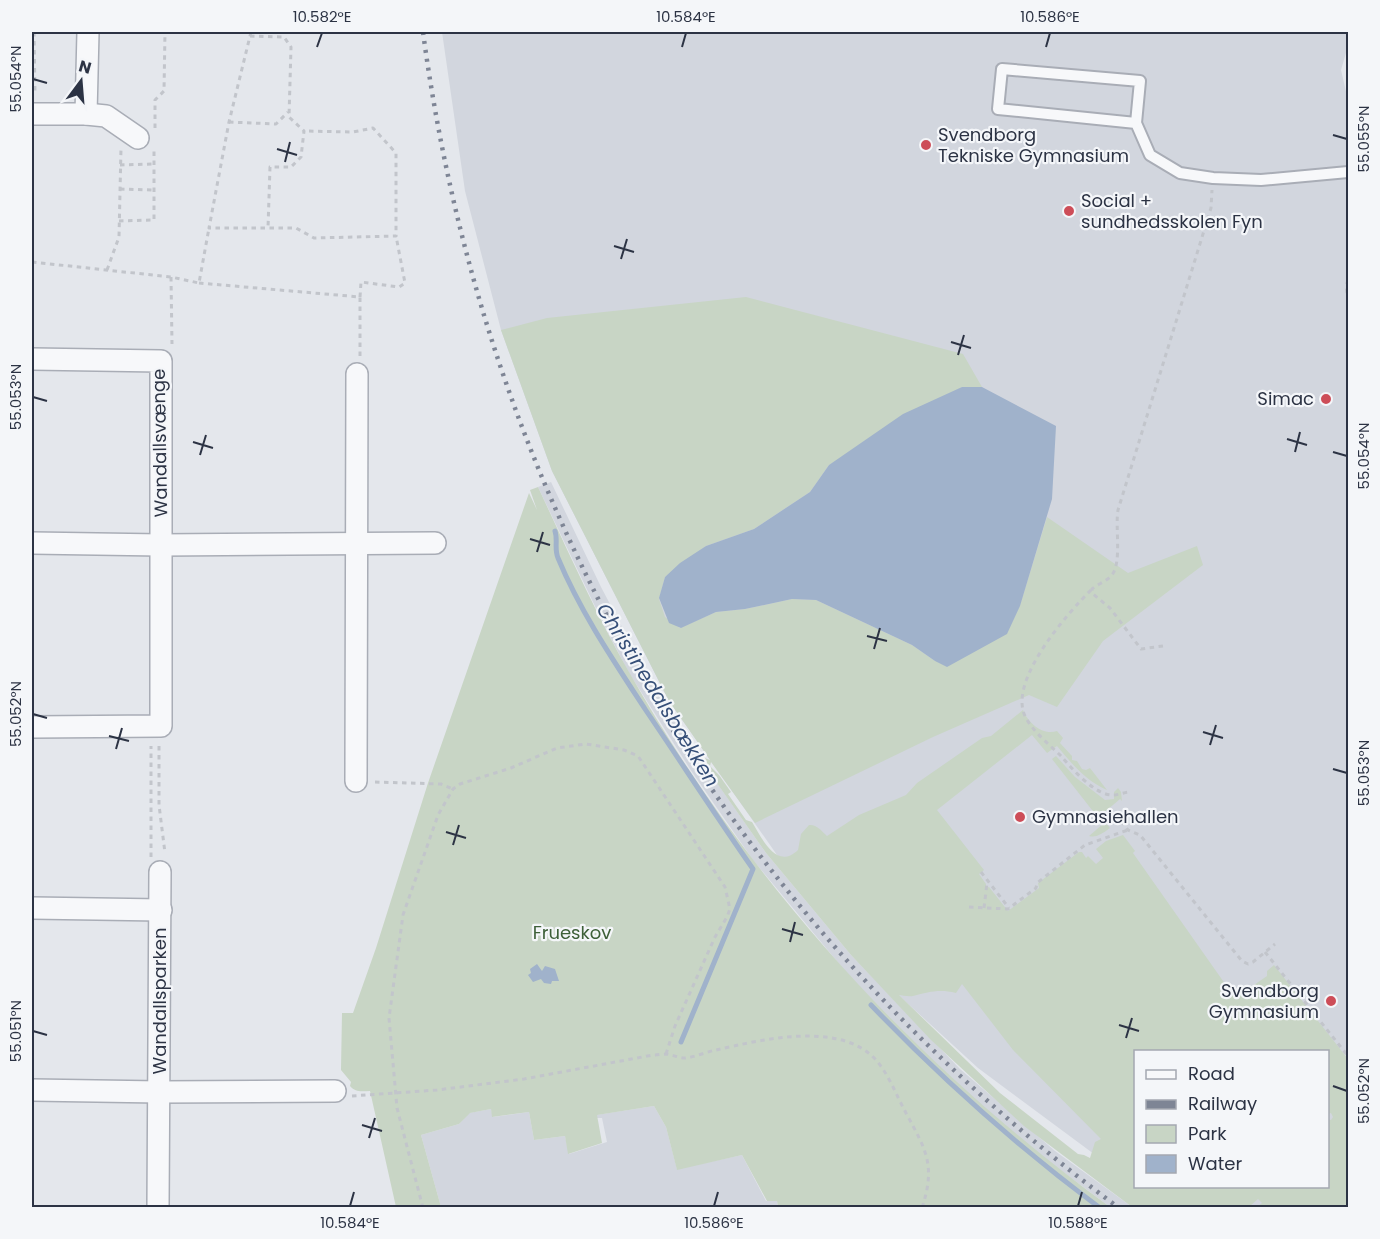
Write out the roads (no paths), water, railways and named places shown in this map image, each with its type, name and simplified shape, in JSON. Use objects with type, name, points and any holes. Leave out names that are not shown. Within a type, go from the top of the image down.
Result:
[{"type":"street","points":[[86,114],[88,32]]},
{"type":"street","points":[[33,114],[106,116],[130,133]]},
{"type":"street","name":"Wandallsvænge","points":[[32,358],[161,361],[161,544],[156,726],[32,727]]},
{"type":"street","points":[[356,781],[357,374]]},
{"type":"street","name":"Wandallsvænge","points":[[32,543],[435,543]]},
{"type":"street","name":"Wandallsparken","points":[[156,868],[160,910],[158,1208]]},
{"type":"street","name":"Wandallsparken","points":[[32,908],[160,910]]},
{"type":"street","name":"Wandallsparken","points":[[32,1090],[343,1093]]},
{"type":"lane","points":[[1136,123],[998,109],[1002,69],[1140,81],[1136,123],[1150,155],[1180,173],[1213,178],[1261,180],[1348,172]]},
{"type":"water","points":[[962,387],[982,387],[1056,426],[1052,499],[1020,606],[1007,634],[947,667],[912,645],[816,600],[792,599],[745,609],[716,612],[681,628],[669,623],[659,598],[665,577],[680,563],[706,546],[754,529],[810,492],[829,465],[903,414]]},
{"type":"water","points":[[537,964],[542,971],[545,966],[555,969],[559,981],[552,981],[551,984],[544,983],[541,979],[533,982],[528,975],[531,973],[530,969]]},
{"type":"waterway","name":"Christinedalsbækken","points":[[555,531],[558,558],[576,597],[598,635],[753,869],[681,1042]]},
{"type":"waterway","points":[[871,1005],[981,1111],[1039,1161],[1100,1208]]},
{"type":"railway","points":[[423,32],[455,208],[504,377],[569,538],[649,691],[745,835],[855,970],[980,1094],[1119,1208]]},
{"type":"place","name":"Svendborg Tekniske Gymnasium","points":[[926,145]]},
{"type":"place","name":"Social + sundhedsskolen Fyn","points":[[1069,211]]},
{"type":"place","name":"Simac","points":[[1326,399]]},
{"type":"place","name":"Gymnasiehallen","points":[[1020,817]]},
{"type":"place","name":"Svendborg Gymnasium","points":[[1331,1001]]},
{"type":"park label","name":"Frueskov","points":[[572,933]]}]
